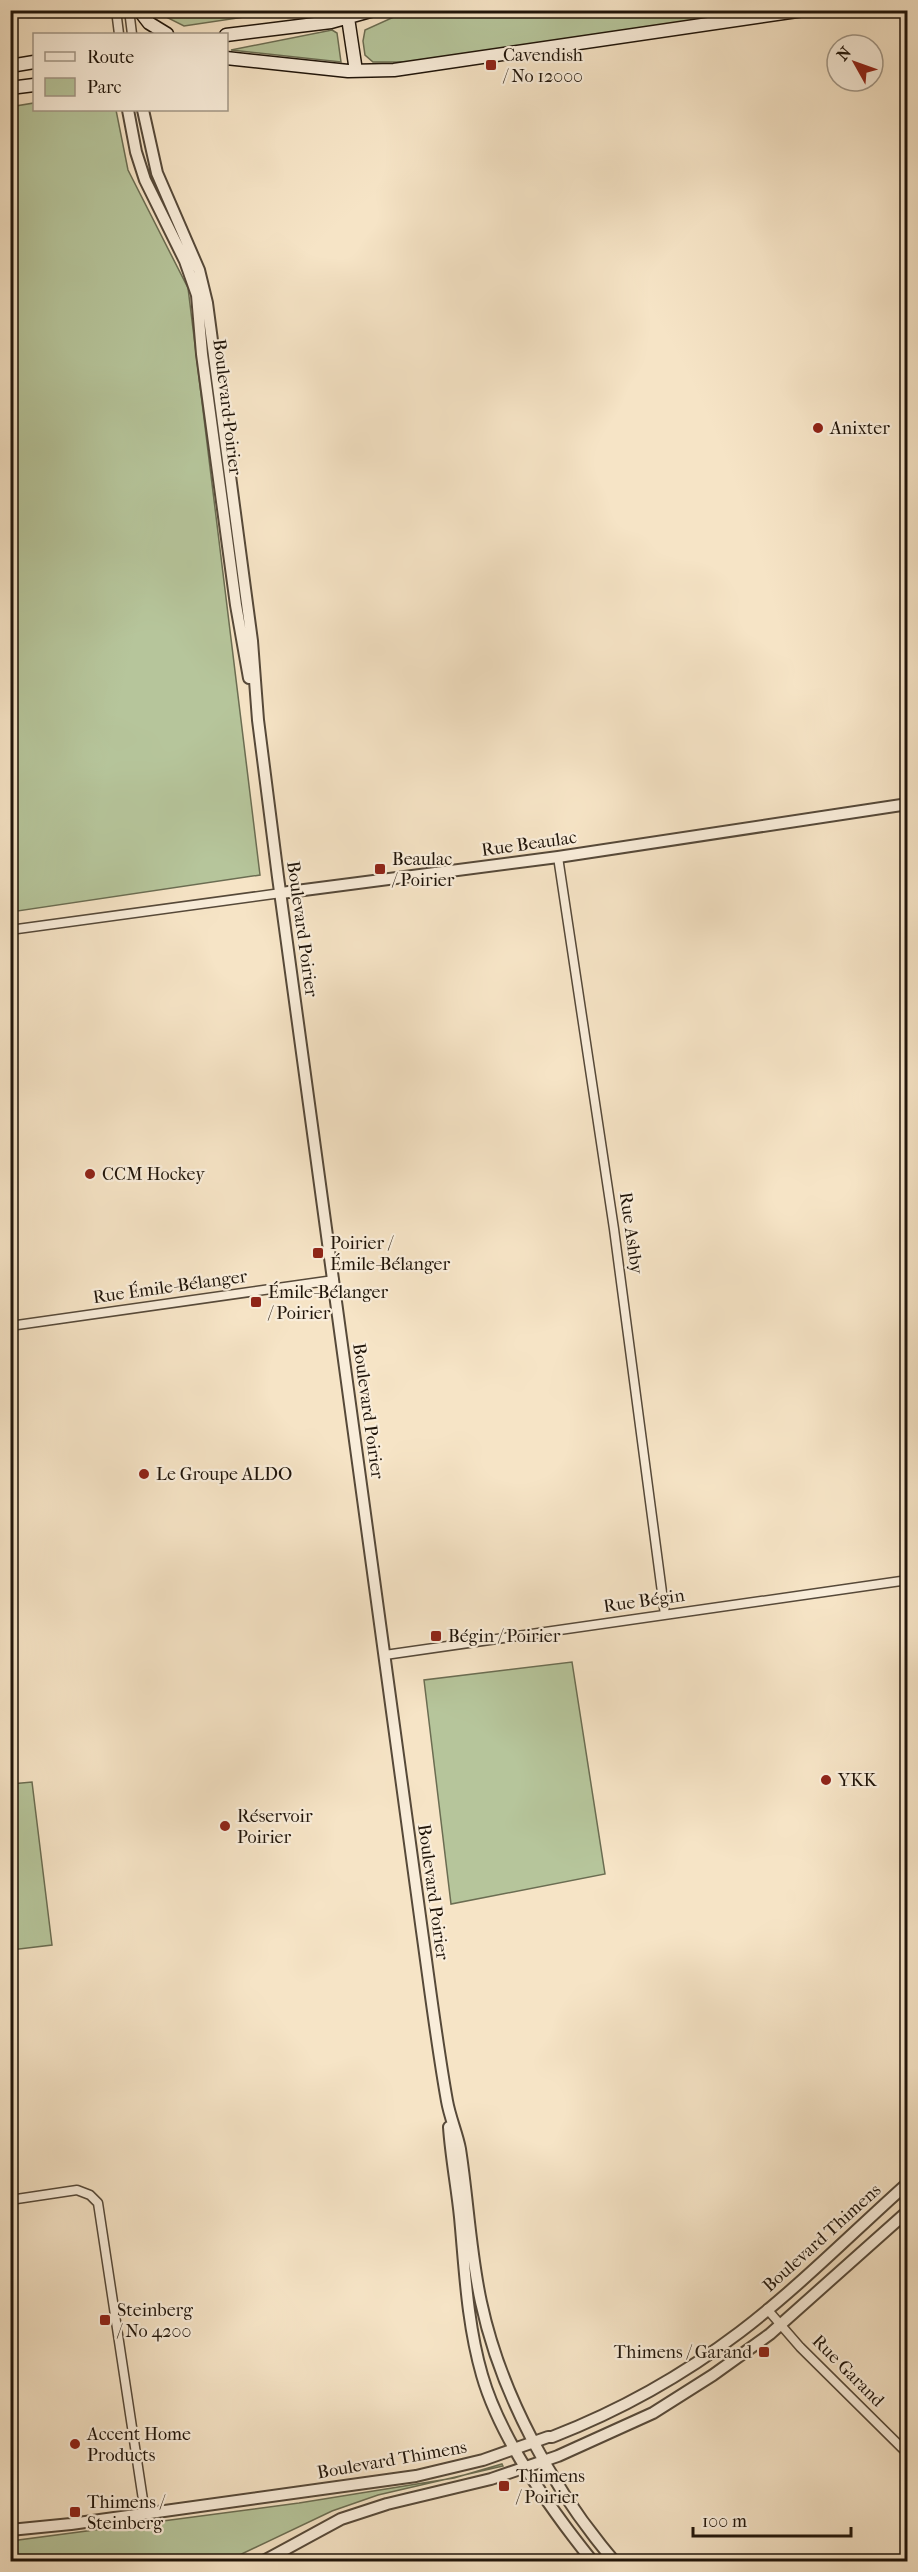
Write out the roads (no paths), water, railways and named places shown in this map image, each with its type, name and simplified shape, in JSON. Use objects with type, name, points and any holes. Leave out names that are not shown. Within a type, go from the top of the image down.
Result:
[{"type":"main road","points":[[138,10],[149,23],[165,33]]},
{"type":"main road","points":[[228,35],[348,18],[374,10]]},
{"type":"main road","points":[[228,58],[356,71],[400,70],[762,14],[804,10]]},
{"type":"main road","points":[[348,18],[356,71]]},
{"type":"main road","points":[[10,66],[33,63]]},
{"type":"main road","points":[[10,88],[33,85]]},
{"type":"street","points":[[116,10],[118,33]]},
{"type":"street","points":[[129,10],[132,33]]},
{"type":"street","name":"Boulevard Poirier","points":[[128,111],[135,152],[145,180],[185,261],[197,294],[202,354],[242,645],[258,720]]},
{"type":"street","name":"Boulevard Poirier","points":[[143,111],[157,173],[200,270],[207,303],[252,641],[258,720],[438,2048],[448,2106],[459,2146],[483,2312],[501,2369],[535,2443],[574,2509],[615,2562]]},
{"type":"street","name":"Rue Beaulac","points":[[10,930],[558,857],[908,804]]},
{"type":"street","name":"Rue Ashby","points":[[558,857],[614,1229],[665,1615]]},
{"type":"street","name":"Rue Émile-Bélanger","points":[[10,1326],[334,1280]]},
{"type":"street","name":"Rue Bégin","points":[[385,1655],[908,1580]]},
{"type":"street","name":"Boulevard Poirier","points":[[448,2106],[450,2149],[471,2326],[485,2385],[526,2467],[563,2523],[593,2562]]},
{"type":"street","name":"Boulevard Thimens","points":[[10,2530],[407,2477],[460,2466],[516,2450],[576,2428],[644,2395],[708,2355],[767,2309],[908,2183]]},
{"type":"street","points":[[10,2200],[77,2190],[90,2195],[99,2203],[145,2513]]},
{"type":"street","name":"Boulevard Thimens","points":[[262,2562],[316,2531],[371,2508],[475,2483],[545,2461],[597,2440],[668,2404],[713,2375],[781,2325],[908,2211]]},
{"type":"street","name":"Rue Garand","points":[[767,2309],[908,2454]]},
{"type":"place","name":"Cavendish / No 12000","points":[[491,65]]},
{"type":"place","name":"Anixter","points":[[818,428]]},
{"type":"place","name":"Beaulac / Poirier","points":[[380,869]]},
{"type":"place","name":"CCM Hockey","points":[[90,1174]]},
{"type":"place","name":"Poirier / Émile-Bélanger","points":[[318,1253]]},
{"type":"place","name":"Émile-Bélanger / Poirier","points":[[256,1302]]},
{"type":"place","name":"Le Groupe ALDO","points":[[144,1474]]},
{"type":"place","name":"Bégin / Poirier","points":[[436,1636]]},
{"type":"place","name":"YKK","points":[[826,1780]]},
{"type":"place","name":"Réservoir Poirier","points":[[225,1826]]},
{"type":"place","name":"Steinberg / No 4200","points":[[105,2320]]},
{"type":"place","name":"Thimens / Garand","points":[[764,2352]]},
{"type":"place","name":"Accent Home Products","points":[[75,2444]]},
{"type":"place","name":"Thimens / Poirier","points":[[504,2486]]},
{"type":"place","name":"Thimens / Steinberg","points":[[75,2512]]}]
